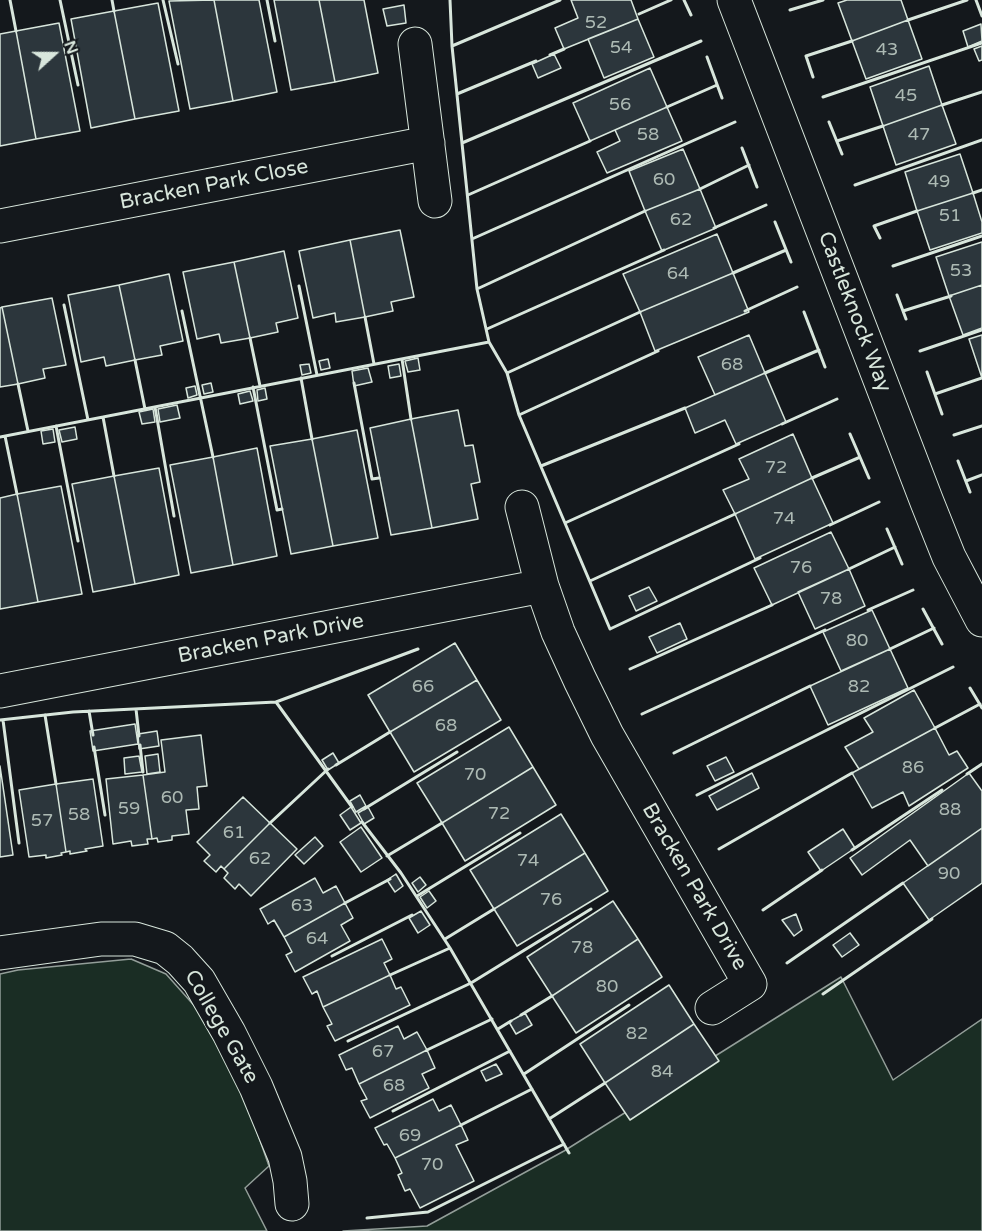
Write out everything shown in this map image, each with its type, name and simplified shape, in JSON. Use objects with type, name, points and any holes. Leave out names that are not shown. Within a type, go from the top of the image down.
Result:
[{"type":"street","name":"Castleknock Way","points":[[734,0],[949,558],[982,620]]},
{"type":"street","points":[[415,44],[435,201]]},
{"type":"street","name":"Bracken Park Close","points":[[0,226],[428,143]]},
{"type":"street","name":"Bracken Park Drive","points":[[522,507],[542,586],[558,632],[607,735],[750,984],[712,1008]]},
{"type":"street","name":"Bracken Park Drive","points":[[0,692],[542,586]]},
{"type":"street","name":"College Gate","points":[[0,953],[101,939],[135,939],[165,948],[180,960],[199,981],[256,1087],[285,1157],[292,1204]]},
{"type":"green space","points":[[131,959],[166,974],[199,1011],[246,1101],[269,1166],[245,1188],[267,1231],[0,1231],[0,974],[18,970]]},
{"type":"green space","points":[[841,977],[893,1080],[982,1019],[982,1231],[343,1231],[427,1226],[564,1151]]},
{"type":"building","points":[[214,0],[259,0],[277,92],[233,101]]},
{"type":"building","points":[[214,0],[233,101],[190,109],[169,1]]},
{"type":"building","points":[[274,0],[319,0],[335,82],[291,90]]},
{"type":"building","points":[[319,0],[364,0],[378,73],[335,82]]},
{"type":"building","points":[[571,0],[631,0],[638,19],[564,49],[555,28],[578,18]]},
{"type":"building","points":[[847,0],[901,0],[908,20],[852,41],[838,3]]},
{"type":"building","points":[[158,3],[179,111],[135,119],[114,11]]},
{"type":"building","points":[[404,5],[406,23],[387,26],[383,9]]},
{"type":"building","points":[[114,11],[135,119],[91,128],[71,19]]},
{"type":"building","points":[[638,19],[654,57],[604,78],[588,39]]},
{"type":"building","points":[[908,20],[922,59],[866,79],[852,41]]},
{"type":"building","points":[[59,23],[80,131],[36,139],[16,31]]},
{"type":"building","points":[[981,24],[982,41],[968,47],[963,31]]},
{"type":"building","points":[[16,31],[36,139],[0,146],[0,34]]},
{"type":"building","points":[[982,46],[982,60],[979,61],[974,49]]},
{"type":"building","points":[[554,54],[561,68],[538,78],[532,64]]},
{"type":"building","points":[[929,66],[942,105],[883,126],[870,87]]},
{"type":"building","points":[[650,68],[667,107],[590,141],[573,103]]},
{"type":"building","points":[[942,105],[956,144],[896,165],[883,126]]},
{"type":"building","points":[[667,107],[682,141],[607,173],[597,152],[620,141],[615,130]]},
{"type":"building","points":[[683,149],[700,189],[645,211],[629,171]]},
{"type":"building","points":[[960,154],[973,193],[917,211],[905,172]]},
{"type":"building","points":[[700,189],[716,228],[662,251],[645,211]]},
{"type":"building","points":[[973,193],[982,222],[982,233],[930,250],[917,211]]},
{"type":"building","points":[[400,230],[414,297],[391,302],[393,311],[365,317],[350,240]]},
{"type":"building","points":[[717,234],[733,273],[640,312],[623,274]]},
{"type":"building","points":[[350,240],[365,317],[336,322],[335,313],[313,318],[299,251]]},
{"type":"building","points":[[982,242],[982,285],[949,296],[936,257]]},
{"type":"building","points":[[284,251],[298,318],[276,323],[278,332],[250,338],[234,262]]},
{"type":"building","points":[[234,262],[250,338],[221,343],[219,334],[197,339],[183,272]]},
{"type":"building","points":[[733,273],[749,312],[655,351],[640,312]]},
{"type":"building","points":[[169,274],[183,341],[160,346],[162,355],[135,360],[119,285]]},
{"type":"building","points":[[119,285],[135,360],[106,366],[104,357],[81,362],[68,295]]},
{"type":"building","points":[[982,285],[982,328],[963,335],[949,296]]},
{"type":"building","points":[[52,298],[66,365],[43,369],[45,378],[18,384],[2,307]]},
{"type":"building","points":[[2,307],[18,384],[0,387],[0,308]]},
{"type":"building","points":[[749,335],[765,373],[715,395],[698,357]]},
{"type":"building","points":[[982,335],[982,378],[969,339]]},
{"type":"building","points":[[418,358],[420,370],[408,372],[405,361]]},
{"type":"building","points":[[328,359],[330,368],[321,370],[319,361]]},
{"type":"building","points":[[309,364],[311,373],[302,375],[300,365]]},
{"type":"building","points":[[399,364],[401,376],[390,378],[388,366]]},
{"type":"building","points":[[368,368],[372,382],[354,386],[352,371]]},
{"type":"building","points":[[765,373],[786,422],[736,444],[725,420],[695,433],[685,408]]},
{"type":"building","points":[[211,383],[213,392],[204,394],[202,385]]},
{"type":"building","points":[[195,386],[197,395],[188,398],[186,388]]},
{"type":"building","points":[[265,388],[267,399],[258,401],[257,390]]},
{"type":"building","points":[[250,391],[253,401],[240,404],[238,394]]},
{"type":"building","points":[[177,405],[180,418],[160,422],[158,409]]},
{"type":"building","points":[[153,409],[155,422],[142,424],[139,412]]},
{"type":"building","points":[[458,410],[465,446],[473,445],[480,482],[471,484],[478,519],[432,528],[411,419]]},
{"type":"building","points":[[411,419],[432,528],[391,535],[370,428]]},
{"type":"building","points":[[75,427],[77,439],[62,442],[59,430]]},
{"type":"building","points":[[53,429],[55,442],[43,444],[41,431]]},
{"type":"building","points":[[357,430],[378,538],[333,546],[312,439]]},
{"type":"building","points":[[793,434],[812,478],[735,514],[723,490],[749,479],[739,459]]},
{"type":"building","points":[[312,439],[333,546],[291,554],[270,446]]},
{"type":"building","points":[[257,448],[277,556],[233,565],[213,457]]},
{"type":"building","points":[[213,457],[233,565],[191,573],[170,465]]},
{"type":"building","points":[[159,468],[179,575],[135,584],[114,476]]},
{"type":"building","points":[[114,476],[135,584],[93,592],[72,484]]},
{"type":"building","points":[[812,478],[833,523],[755,559],[735,514]]},
{"type":"building","points":[[61,486],[82,594],[38,602],[17,494]]},
{"type":"building","points":[[17,494],[38,602],[0,609],[0,498]]},
{"type":"building","points":[[831,532],[849,569],[772,605],[754,568]]},
{"type":"building","points":[[849,569],[865,606],[815,629],[798,592]]},
{"type":"building","points":[[649,587],[657,601],[636,611],[629,596]]},
{"type":"building","points":[[872,610],[890,649],[841,671],[823,632]]},
{"type":"building","points":[[680,623],[687,639],[657,653],[649,637]]},
{"type":"building","points":[[455,643],[477,680],[390,732],[368,695]]},
{"type":"building","points":[[890,649],[908,688],[828,725],[810,686]]},
{"type":"building","points":[[477,680],[501,720],[414,772],[390,732]]},
{"type":"building","points":[[914,690],[935,728],[859,769],[845,747],[873,732],[864,718]]},
{"type":"building","points":[[135,724],[138,744],[93,751],[90,731]]},
{"type":"building","points":[[509,727],[533,767],[442,823],[417,783]]},
{"type":"building","points":[[935,728],[949,755],[957,751],[968,768],[909,806],[903,792],[872,808],[852,773]]},
{"type":"building","points":[[157,731],[159,746],[139,749],[138,734]]},
{"type":"building","points":[[201,735],[207,786],[197,787],[199,809],[186,810],[189,834],[172,836],[172,840],[158,842],[157,838],[152,839],[143,775],[165,772],[161,740]]},
{"type":"building","points":[[333,753],[339,763],[328,770],[322,760]]},
{"type":"building","points":[[158,754],[160,772],[147,774],[145,756]]},
{"type":"building","points":[[139,756],[142,772],[125,774],[124,758]]},
{"type":"building","points":[[726,757],[734,772],[715,781],[707,766]]},
{"type":"building","points":[[0,766],[13,855],[0,857]]},
{"type":"building","points":[[533,767],[556,805],[465,861],[442,823]]},
{"type":"building","points":[[752,773],[759,788],[717,810],[709,796]]},
{"type":"building","points":[[969,773],[982,791],[982,828],[928,866],[910,840],[862,875],[850,858]]},
{"type":"building","points":[[143,775],[152,839],[147,839],[148,844],[132,846],[131,841],[113,844],[106,779]]},
{"type":"building","points":[[93,779],[103,846],[70,854],[70,851],[66,852],[56,784]]},
{"type":"building","points":[[56,784],[66,852],[46,858],[46,855],[29,857],[19,790]]},
{"type":"building","points":[[360,795],[366,806],[356,812],[350,801]]},
{"type":"building","points":[[243,797],[270,823],[224,869],[221,866],[216,872],[204,861],[210,855],[197,842]]},
{"type":"building","points":[[351,807],[361,823],[350,830],[340,815]]},
{"type":"building","points":[[368,807],[374,818],[364,824],[358,813]]},
{"type":"building","points":[[561,814],[585,853],[494,909],[470,870]]},
{"type":"building","points":[[270,823],[297,849],[251,896],[239,884],[235,889],[224,878],[228,873],[224,869]]},
{"type":"building","points":[[361,827],[382,858],[361,872],[340,842]]},
{"type":"building","points":[[982,828],[982,883],[929,920],[903,883]]},
{"type":"building","points":[[843,829],[855,848],[821,871],[808,852]]},
{"type":"building","points":[[315,837],[323,846],[304,864],[295,855]]},
{"type":"building","points":[[585,853],[608,891],[517,946],[494,909]]},
{"type":"building","points":[[396,874],[403,886],[395,892],[387,880]]},
{"type":"building","points":[[420,877],[426,885],[418,892],[412,883]]},
{"type":"building","points":[[315,878],[323,893],[336,886],[345,903],[284,937],[274,920],[268,924],[260,909]]},
{"type":"building","points":[[429,891],[436,901],[427,908],[420,897]]},
{"type":"building","points":[[613,901],[638,939],[552,996],[527,957]]},
{"type":"building","points":[[345,903],[353,918],[341,925],[350,941],[295,972],[286,955],[292,952],[284,937]]},
{"type":"building","points":[[421,911],[430,925],[418,933],[409,918]]},
{"type":"building","points":[[796,914],[802,930],[794,936],[782,920]]},
{"type":"building","points":[[850,933],[859,945],[842,957],[833,945]]},
{"type":"building","points":[[382,939],[392,959],[384,963],[390,975],[323,1007],[317,991],[312,994],[303,977]]},
{"type":"building","points":[[638,939],[662,977],[576,1033],[552,996]]},
{"type":"building","points":[[390,975],[396,989],[401,987],[410,1005],[335,1041],[327,1026],[332,1024],[323,1007]]},
{"type":"building","points":[[669,985],[694,1024],[605,1083],[580,1044]]},
{"type":"building","points":[[525,1013],[532,1025],[516,1034],[509,1022]]},
{"type":"building","points":[[694,1024],[719,1061],[630,1120],[605,1083]]},
{"type":"building","points":[[398,1026],[404,1039],[417,1032],[427,1050],[359,1084],[352,1068],[346,1070],[339,1055]]},
{"type":"building","points":[[427,1050],[435,1068],[422,1074],[429,1088],[370,1118],[361,1101],[367,1099],[359,1084]]},
{"type":"building","points":[[496,1064],[502,1074],[486,1081],[481,1071]]},
{"type":"building","points":[[433,1099],[439,1111],[451,1105],[461,1125],[395,1158],[387,1144],[384,1145],[375,1128]]},
{"type":"building","points":[[461,1125],[468,1140],[456,1145],[474,1181],[420,1208],[410,1189],[405,1191],[398,1175],[402,1173],[395,1158]]},
{"type":"wall","points":[[10,0],[16,31]]},
{"type":"wall","points":[[60,0],[78,85]]},
{"type":"wall","points":[[112,0],[114,11]]},
{"type":"wall","points":[[163,0],[178,64]]},
{"type":"wall","points":[[267,0],[275,41]]},
{"type":"wall","points":[[450,0],[452,46],[477,289],[489,342],[507,373],[640,312]]},
{"type":"wall","points":[[452,46],[560,0]]},
{"type":"wall","points":[[639,14],[671,0]]},
{"type":"wall","points":[[684,0],[691,15]]},
{"type":"wall","points":[[790,10],[823,0]]},
{"type":"wall","points":[[908,20],[967,0]]},
{"type":"wall","points":[[976,0],[982,16]]},
{"type":"wall","points":[[462,143],[701,41]]},
{"type":"wall","points":[[813,77],[806,56],[852,41]]},
{"type":"wall","points":[[823,97],[982,43]]},
{"type":"wall","points":[[550,55],[564,49]]},
{"type":"wall","points":[[707,57],[722,98]]},
{"type":"wall","points":[[457,94],[536,61]]},
{"type":"wall","points":[[667,107],[717,85]]},
{"type":"wall","points":[[942,105],[982,92]]},
{"type":"wall","points":[[472,239],[735,122]]},
{"type":"wall","points":[[829,122],[842,154]]},
{"type":"wall","points":[[837,141],[883,126]]},
{"type":"wall","points":[[855,185],[982,140]]},
{"type":"wall","points":[[468,195],[590,141]]},
{"type":"wall","points":[[742,148],[757,187]]},
{"type":"wall","points":[[700,189],[749,165]]},
{"type":"wall","points":[[973,193],[982,190]]},
{"type":"wall","points":[[714,228],[766,205]]},
{"type":"wall","points":[[477,289],[645,211]]},
{"type":"wall","points":[[880,238],[874,226],[917,211]]},
{"type":"wall","points":[[775,222],[791,262]]},
{"type":"wall","points":[[893,266],[982,236]]},
{"type":"wall","points":[[487,329],[664,250]]},
{"type":"wall","points":[[733,273],[786,250]]},
{"type":"wall","points":[[299,286],[317,375]]},
{"type":"wall","points":[[745,311],[797,287]]},
{"type":"wall","points":[[897,295],[906,319]]},
{"type":"wall","points":[[903,311],[951,296]]},
{"type":"wall","points":[[64,305],[88,420]]},
{"type":"wall","points":[[182,311],[213,457]]},
{"type":"wall","points":[[804,312],[825,367]]},
{"type":"wall","points":[[365,317],[374,364]]},
{"type":"wall","points":[[920,351],[982,330]]},
{"type":"wall","points":[[250,338],[260,386]]},
{"type":"wall","points":[[0,437],[489,342]]},
{"type":"wall","points":[[765,373],[819,350]]},
{"type":"wall","points":[[507,373],[519,415],[658,351]]},
{"type":"wall","points":[[402,359],[411,419]]},
{"type":"wall","points":[[135,360],[145,409]]},
{"type":"wall","points":[[927,372],[942,414]]},
{"type":"wall","points":[[301,378],[312,439]]},
{"type":"wall","points":[[935,394],[982,378]]},
{"type":"wall","points":[[354,383],[372,479],[379,478]]},
{"type":"wall","points":[[18,384],[28,431]]},
{"type":"wall","points":[[253,387],[277,510],[282,509]]},
{"type":"wall","points":[[782,424],[837,399]]},
{"type":"wall","points":[[155,407],[174,516]]},
{"type":"wall","points":[[541,466],[685,408]]},
{"type":"wall","points":[[519,415],[610,629],[760,558]]},
{"type":"wall","points":[[103,417],[114,476]]},
{"type":"wall","points":[[56,426],[78,541]]},
{"type":"wall","points":[[954,435],[982,426]]},
{"type":"wall","points":[[850,434],[869,478]]},
{"type":"wall","points":[[5,436],[17,494]]},
{"type":"wall","points":[[565,523],[739,444]]},
{"type":"wall","points":[[812,478],[858,458]]},
{"type":"wall","points":[[958,461],[970,492]]},
{"type":"wall","points":[[966,481],[982,475]]},
{"type":"wall","points":[[830,525],[879,502]]},
{"type":"wall","points":[[590,581],[735,514]]},
{"type":"wall","points":[[887,529],[902,564]]},
{"type":"wall","points":[[849,569],[895,547]]},
{"type":"wall","points":[[868,610],[913,590]]},
{"type":"wall","points":[[630,669],[772,605]]},
{"type":"wall","points":[[923,609],[942,644]]},
{"type":"wall","points":[[890,649],[934,628]]},
{"type":"wall","points":[[642,714],[825,630]]},
{"type":"wall","points":[[352,807],[276,702],[418,649]]},
{"type":"wall","points":[[697,795],[953,667]]},
{"type":"wall","points":[[674,753],[810,686]]},
{"type":"wall","points":[[970,688],[982,708]]},
{"type":"wall","points":[[0,720],[73,712],[276,702]]},
{"type":"wall","points":[[935,728],[980,704]]},
{"type":"wall","points":[[136,709],[139,736]]},
{"type":"wall","points":[[89,711],[93,735]]},
{"type":"wall","points":[[45,715],[56,784]]},
{"type":"wall","points":[[3,720],[19,843]]},
{"type":"wall","points":[[336,765],[390,732]]},
{"type":"wall","points":[[140,745],[143,772]]},
{"type":"wall","points":[[94,747],[105,815]]},
{"type":"wall","points":[[364,809],[457,752]]},
{"type":"wall","points":[[967,774],[982,764]]},
{"type":"wall","points":[[270,823],[328,769]]},
{"type":"wall","points":[[719,849],[852,773]]},
{"type":"wall","points":[[852,850],[942,790]]},
{"type":"wall","points":[[362,822],[401,873],[450,948],[569,1153]]},
{"type":"wall","points":[[387,856],[442,823]]},
{"type":"wall","points":[[417,896],[520,833]]},
{"type":"wall","points":[[763,910],[822,870]]},
{"type":"wall","points":[[345,903],[390,879]]},
{"type":"wall","points":[[787,963],[903,883]]},
{"type":"wall","points":[[445,939],[494,909]]},
{"type":"wall","points":[[348,1041],[471,983],[591,909]]},
{"type":"wall","points":[[332,956],[412,915]]},
{"type":"wall","points":[[823,994],[932,919]]},
{"type":"wall","points":[[390,975],[450,948]]},
{"type":"wall","points":[[521,1015],[552,996]]},
{"type":"wall","points":[[524,1074],[629,1005]]},
{"type":"wall","points":[[427,1050],[492,1019]]},
{"type":"wall","points":[[498,1029],[511,1021]]},
{"type":"wall","points":[[393,1111],[510,1051]]},
{"type":"wall","points":[[549,1119],[605,1083]]},
{"type":"wall","points":[[461,1125],[532,1089]]},
{"type":"wall","points":[[367,1218],[428,1212],[564,1144]]}]
